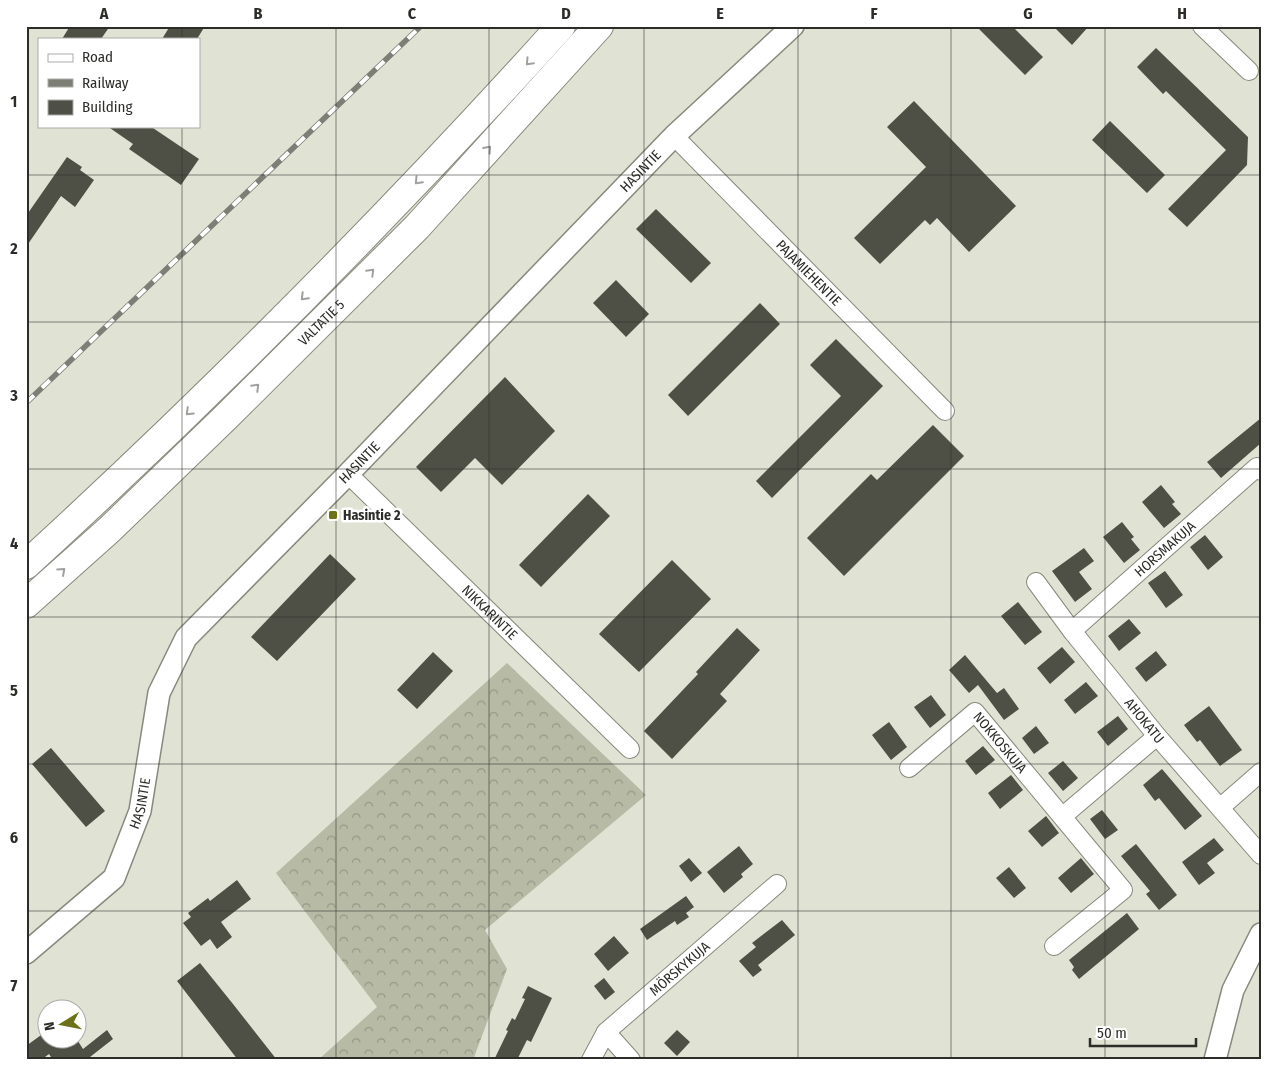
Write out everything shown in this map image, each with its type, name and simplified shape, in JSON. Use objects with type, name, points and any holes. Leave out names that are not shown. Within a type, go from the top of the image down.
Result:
[{"type":"highway","points":[[26,565],[196,406],[390,211],[561,26]]},
{"type":"highway","name":"VALTATIE 5","points":[[26,604],[110,528],[218,425],[417,227],[599,26]]},
{"type":"street","name":"HASINTIE","points":[[26,953],[114,878],[140,811],[159,693],[186,638],[348,474],[674,136],[793,26]]},
{"type":"street","points":[[1202,26],[1249,71]]},
{"type":"street","name":"PAJAMIEHENTIE","points":[[674,136],[945,411]]},
{"type":"street","name":"HORSMAKUJA","points":[[1072,631],[1259,469]]},
{"type":"street","name":"NIKKARINTIE","points":[[348,474],[630,750]]},
{"type":"street","name":"AHOKATU","points":[[1036,582],[1072,631],[1157,736],[1261,855]]},
{"type":"street","name":"NOKKOSKUJA","points":[[909,768],[975,712],[1124,890],[1054,946]]},
{"type":"street","points":[[1063,816],[1157,736]]},
{"type":"street","points":[[1221,807],[1261,772]]},
{"type":"street","name":"MÖRSKYKUJA","points":[[591,1060],[606,1032],[777,884]]},
{"type":"street","points":[[1215,1060],[1233,990],[1261,934]]},
{"type":"street","points":[[606,1032],[631,1060]]},
{"type":"green space","points":[[507,663],[646,795],[485,930],[507,969],[473,1060],[318,1060],[377,1007],[276,873]]},
{"type":"building","points":[[70,26],[110,26],[102,38],[63,38]]},
{"type":"building","points":[[170,26],[205,26],[198,38],[163,38]]},
{"type":"building","points":[[976,26],[1012,26],[1043,57],[1025,75]]},
{"type":"building","points":[[1053,26],[1089,26],[1072,45]]},
{"type":"building","points":[[1156,48],[1248,137],[1247,165],[1187,227],[1168,209],[1226,150],[1166,91],[1163,94],[1137,67]]},
{"type":"building","points":[[914,101],[1016,206],[969,252],[937,218],[930,225],[925,220],[880,264],[854,238],[926,167],[887,127]]},
{"type":"building","points":[[1110,121],[1165,175],[1147,193],[1092,140]]},
{"type":"building","points":[[110,128],[153,128],[199,159],[181,185],[129,149],[133,144]]},
{"type":"building","points":[[67,157],[82,167],[80,170],[94,180],[75,207],[61,196],[26,247],[26,216]]},
{"type":"building","points":[[656,209],[711,263],[691,283],[636,229]]},
{"type":"building","points":[[616,280],[649,314],[626,337],[593,303]]},
{"type":"building","points":[[760,303],[780,324],[688,416],[668,395]]},
{"type":"building","points":[[836,339],[883,386],[772,498],[756,481],[841,396],[810,365]]},
{"type":"building","points":[[505,377],[555,431],[502,485],[475,458],[441,492],[416,467]]},
{"type":"building","points":[[1261,418],[1261,443],[1221,478],[1207,462]]},
{"type":"building","points":[[933,425],[964,456],[844,576],[807,538],[871,474],[877,480]]},
{"type":"building","points":[[1161,485],[1175,502],[1172,504],[1181,514],[1164,528],[1142,502]]},
{"type":"building","points":[[588,494],[610,516],[541,587],[519,565]]},
{"type":"building","points":[[1122,522],[1134,537],[1131,539],[1140,550],[1124,563],[1103,537]]},
{"type":"building","points":[[1205,535],[1223,557],[1208,570],[1190,547]]},
{"type":"building","points":[[1084,548],[1094,561],[1079,572],[1092,589],[1075,602],[1052,571]]},
{"type":"building","points":[[330,554],[356,579],[277,661],[251,637]]},
{"type":"building","points":[[672,560],[711,599],[639,672],[599,634]]},
{"type":"building","points":[[1165,571],[1183,595],[1166,608],[1148,583]]},
{"type":"building","points":[[1018,602],[1042,632],[1025,645],[1001,616]]},
{"type":"building","points":[[1129,619],[1141,633],[1119,651],[1108,636]]},
{"type":"building","points":[[737,628],[760,650],[720,694],[727,701],[672,759],[644,731],[698,674],[696,672]]},
{"type":"building","points":[[1062,647],[1075,662],[1050,684],[1037,668]]},
{"type":"building","points":[[1156,651],[1167,665],[1146,682],[1135,668]]},
{"type":"building","points":[[433,652],[453,671],[417,709],[397,690]]},
{"type":"building","points":[[965,655],[997,693],[1004,688],[1019,709],[1004,720],[978,685],[969,693],[949,670]]},
{"type":"building","points":[[1086,682],[1098,696],[1075,714],[1064,700]]},
{"type":"building","points":[[931,695],[946,715],[930,728],[914,707]]},
{"type":"building","points":[[1209,706],[1242,750],[1220,766],[1200,740],[1197,742],[1184,725]]},
{"type":"building","points":[[1118,716],[1128,729],[1108,746],[1097,732]]},
{"type":"building","points":[[889,722],[907,747],[891,760],[872,735]]},
{"type":"building","points":[[1036,726],[1049,743],[1034,754],[1022,738]]},
{"type":"building","points":[[983,746],[995,760],[976,775],[965,761]]},
{"type":"building","points":[[51,748],[105,811],[86,827],[32,764]]},
{"type":"building","points":[[1063,761],[1078,778],[1063,791],[1048,773]]},
{"type":"building","points":[[1162,769],[1202,816],[1185,830],[1159,798],[1155,801],[1143,785]]},
{"type":"building","points":[[1011,775],[1023,790],[1000,809],[988,793]]},
{"type":"building","points":[[1102,810],[1118,830],[1105,839],[1090,819]]},
{"type":"building","points":[[1046,816],[1059,833],[1042,847],[1028,831]]},
{"type":"building","points":[[1214,838],[1224,850],[1207,863],[1215,873],[1199,885],[1182,862]]},
{"type":"building","points":[[1136,844],[1177,895],[1159,910],[1146,894],[1150,891],[1121,856]]},
{"type":"building","points":[[739,846],[753,864],[741,874],[743,877],[724,893],[707,872]]},
{"type":"building","points":[[689,858],[702,873],[691,882],[679,866]]},
{"type":"building","points":[[1081,858],[1094,874],[1071,893],[1058,878]]},
{"type":"building","points":[[1009,867],[1026,888],[1014,898],[996,878]]},
{"type":"building","points":[[237,880],[251,899],[221,922],[232,937],[217,949],[210,939],[201,946],[183,923],[191,917],[188,913],[208,898],[210,901]]},
{"type":"building","points":[[686,896],[694,907],[686,913],[689,917],[677,925],[675,921],[647,940],[640,929]]},
{"type":"building","points":[[1127,913],[1139,929],[1079,979],[1072,970],[1074,967],[1069,960]]},
{"type":"building","points":[[782,920],[795,935],[758,965],[762,970],[753,977],[739,961],[756,947],[752,943]]},
{"type":"building","points":[[614,936],[629,953],[608,971],[594,954]]},
{"type":"building","points":[[200,963],[277,1060],[238,1060],[177,981]]},
{"type":"building","points":[[604,978],[615,992],[605,1000],[594,986]]},
{"type":"building","points":[[528,986],[552,998],[531,1042],[527,1040],[517,1060],[494,1060],[512,1018],[515,1020],[525,999],[522,998]]},
{"type":"building","points":[[107,1030],[113,1039],[90,1057],[92,1060],[53,1060],[49,1054],[41,1060],[26,1060],[26,1046],[38,1037],[38,1048],[83,1049],[88,1048],[88,1045]]},
{"type":"building","points":[[677,1030],[690,1042],[677,1056],[664,1043]]},
{"type":"railway","points":[[26,403],[421,26]]},
{"type":"place","name":"Hasintie 2","points":[[333,515]]}]
